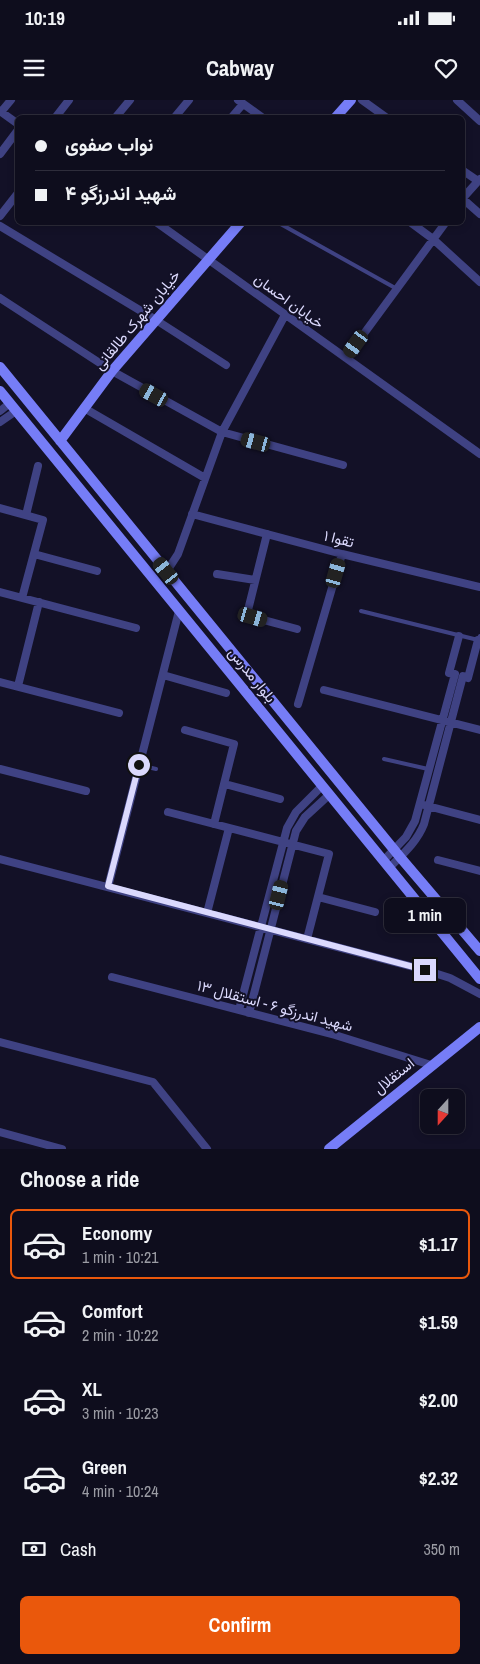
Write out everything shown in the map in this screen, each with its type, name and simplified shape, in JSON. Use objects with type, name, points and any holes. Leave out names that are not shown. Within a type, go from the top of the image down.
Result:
[{"type":"main road","points":[[338,115],[351,100]]},
{"type":"main road","name":"خیابان شهرک طالقانی","points":[[60,441],[112,370],[238,225]]},
{"type":"main road","name":"بلوار مدرس","points":[[0,367],[397,853],[480,951]]},
{"type":"main road","name":"بلوار مدرس","points":[[0,391],[480,979]]},
{"type":"main road","name":"استقلال","points":[[329,1149],[479,1027]]},
{"type":"street","points":[[11,100],[1,112],[15,122]]},
{"type":"street","points":[[58,115],[69,100]]},
{"type":"street","points":[[118,115],[130,100]]},
{"type":"street","points":[[176,115],[189,100]]},
{"type":"street","points":[[362,100],[383,115]]},
{"type":"street","points":[[457,100],[480,121]]},
{"type":"street","points":[[233,115],[240,102],[259,115]]},
{"type":"street","points":[[0,154],[15,134]]},
{"type":"street","points":[[465,172],[479,180],[465,197]]},
{"type":"street","points":[[0,216],[15,196]]},
{"type":"street","points":[[465,201],[480,214]]},
{"type":"street","name":"خیابان احسان","points":[[160,225],[480,454]]},
{"type":"street","points":[[414,225],[433,239],[480,282]]},
{"type":"street","points":[[346,358],[444,225]]},
{"type":"street","points":[[0,226],[156,320],[226,365]]},
{"type":"street","points":[[0,298],[112,370],[222,432],[343,465]]},
{"type":"street","points":[[166,571],[178,554],[222,432],[285,314]]},
{"type":"street","points":[[0,411],[13,407]]},
{"type":"street","points":[[0,422],[13,407]]},
{"type":"street","points":[[84,408],[205,478]]},
{"type":"street","points":[[26,515],[38,466]]},
{"type":"street","points":[[0,508],[43,520],[22,598]]},
{"type":"street","name":"تقوا ۱","points":[[192,514],[342,554],[480,587]]},
{"type":"street","points":[[267,534],[248,610],[249,614],[297,629]]},
{"type":"street","points":[[34,554],[97,571]]},
{"type":"street","points":[[298,704],[342,554]]},
{"type":"street","points":[[217,574],[255,580]]},
{"type":"street","points":[[0,592],[136,628]]},
{"type":"street","points":[[18,686],[39,602]]},
{"type":"street","points":[[108,886],[180,611]]},
{"type":"street","points":[[397,853],[412,830],[420,804],[454,674],[449,672],[459,636]]},
{"type":"street","points":[[386,864],[420,834],[429,807],[463,676],[468,678],[479,638]]},
{"type":"street","points":[[163,675],[226,693]]},
{"type":"street","points":[[0,682],[119,713]]},
{"type":"street","points":[[324,690],[480,730]]},
{"type":"street","points":[[185,730],[234,744],[214,824]]},
{"type":"street","points":[[0,768],[86,791]]},
{"type":"street","points":[[225,784],[280,799]]},
{"type":"street","points":[[239,1010],[287,828],[296,812],[322,786]]},
{"type":"street","points":[[250,1012],[296,831],[305,817],[330,794]]},
{"type":"street","points":[[420,804],[480,820]]},
{"type":"street","points":[[168,812],[329,854],[307,939]]},
{"type":"street","points":[[208,913],[230,828]]},
{"type":"street","points":[[0,858],[425,970],[450,978],[480,994]]},
{"type":"street","points":[[438,860],[480,871]]},
{"type":"street","points":[[318,897],[375,912]]},
{"type":"street","name":"شهید اندرزگو ۶ - استقلال ۱۳","points":[[112,977],[335,1034],[431,1065]]},
{"type":"street","points":[[0,1042],[153,1082],[207,1149]]},
{"type":"street","points":[[0,1132],[62,1149]]},
{"type":"lane","points":[[282,225],[397,289]]},
{"type":"lane","points":[[361,611],[459,636],[479,638]]},
{"type":"lane","points":[[454,674],[463,676]]},
{"type":"lane","points":[[384,759],[429,769]]},
{"type":"lane","points":[[139,765],[156,769]]},
{"type":"route","points":[[139,765],[108,886],[425,970]]}]
